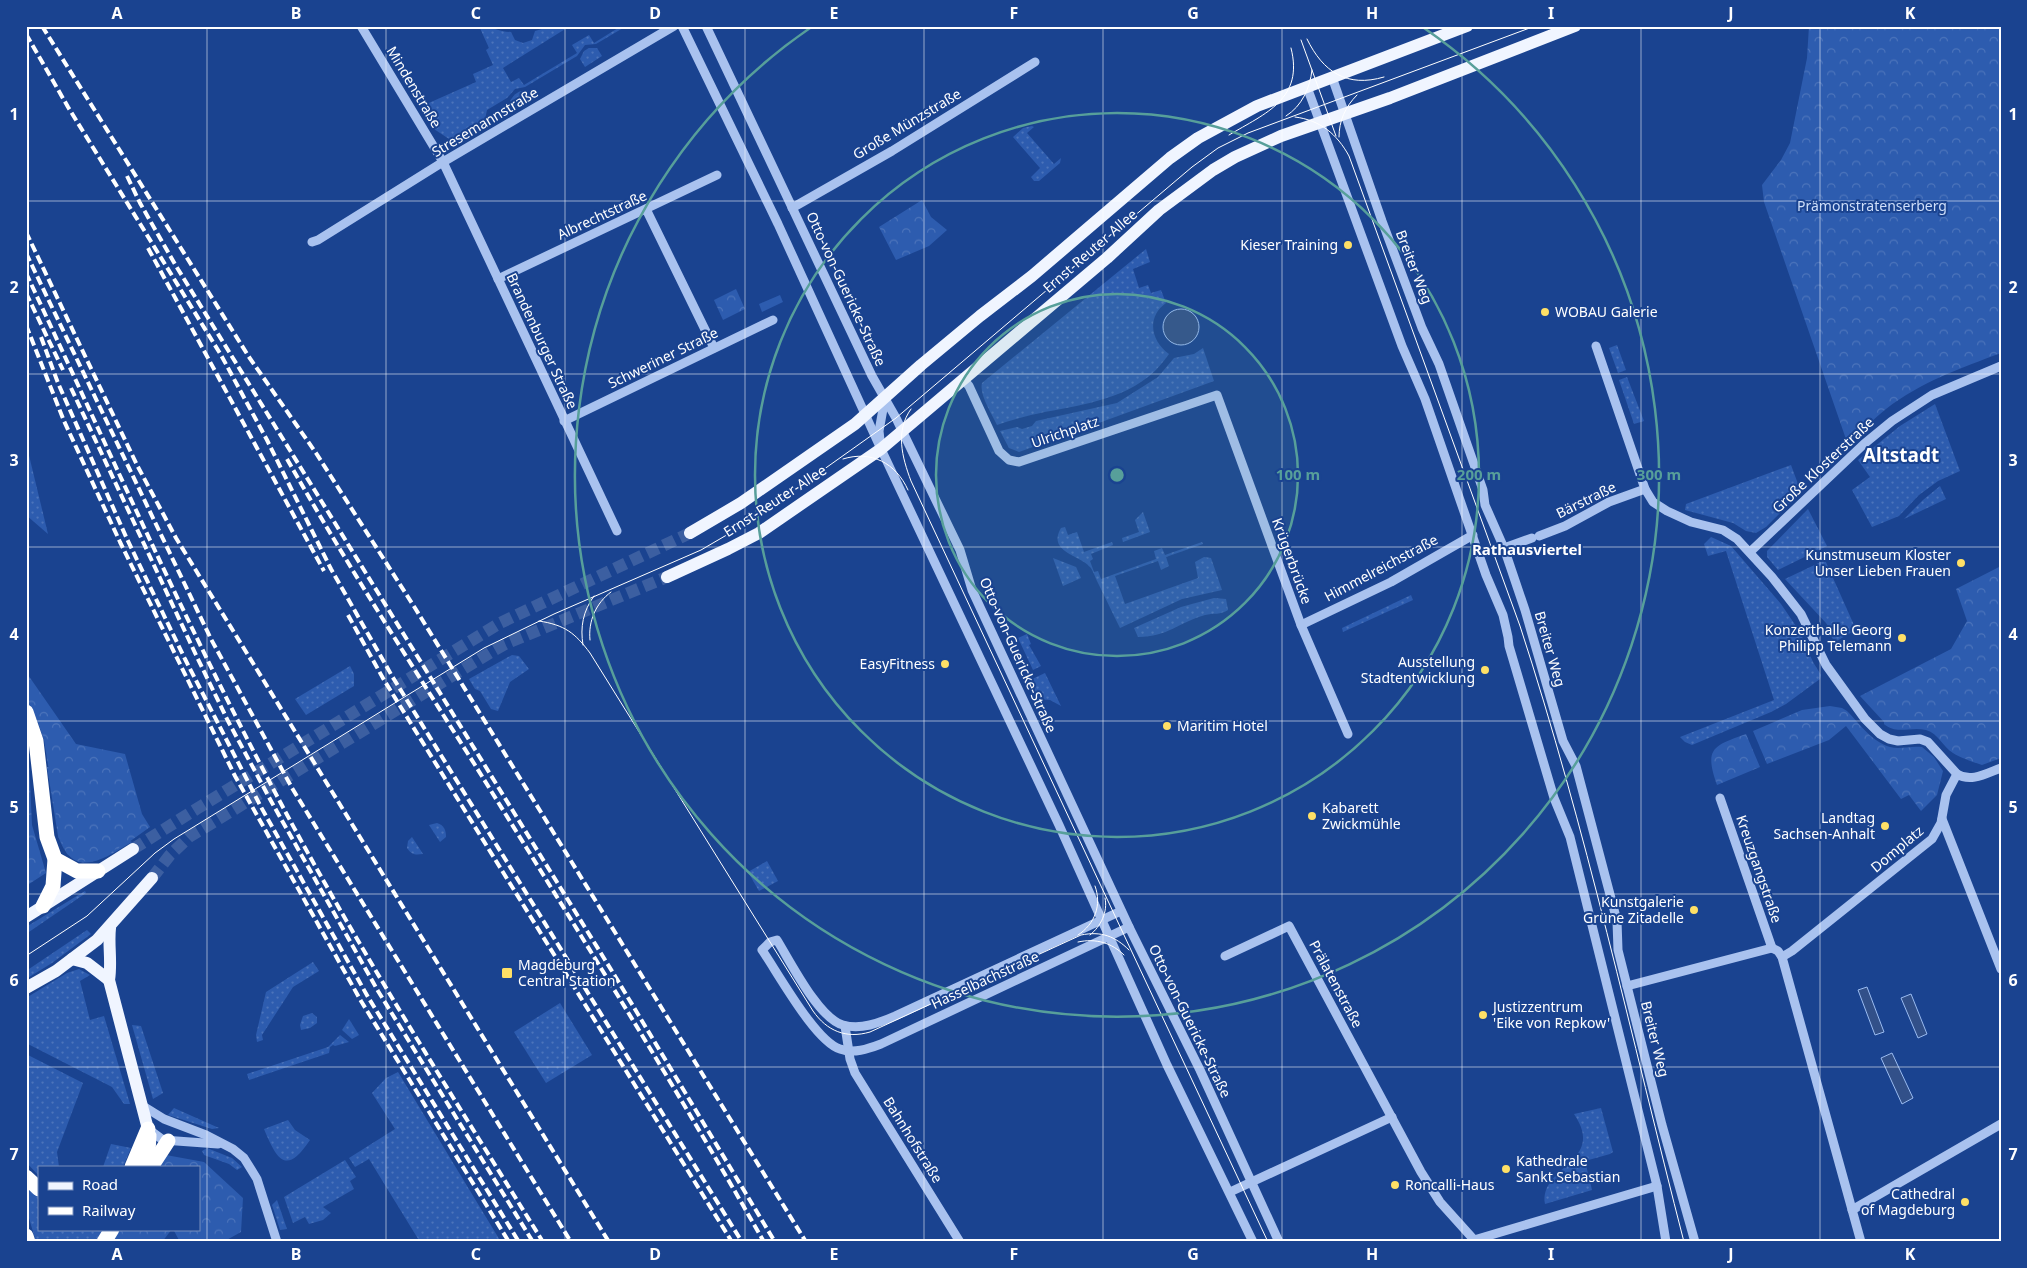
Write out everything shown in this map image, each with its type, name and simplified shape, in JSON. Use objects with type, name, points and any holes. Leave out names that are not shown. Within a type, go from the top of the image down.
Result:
[{"type":"highway","points":[[26,712],[36,741],[47,838],[55,859],[53,886],[43,906]]},
{"type":"highway","points":[[26,724],[36,741]]},
{"type":"highway","points":[[55,859],[77,871],[98,871]]},
{"type":"highway","points":[[132,1166],[148,1129]]},
{"type":"highway","points":[[146,1166],[149,1144],[148,1129]]},
{"type":"highway","points":[[152,1166],[168,1141]]},
{"type":"highway","points":[[26,1177],[38,1188]]},
{"type":"highway","points":[[104,1242],[111,1230]]},
{"type":"highway","points":[[26,1236],[28,1242]]},
{"type":"main road","name":"Ernst-Reuter-Allee","points":[[690,533],[741,503],[866,415],[921,365],[1032,276],[1177,152],[1204,134],[1235,116],[1467,26]]},
{"type":"main road","name":"Ernst-Reuter-Allee","points":[[667,577],[758,533],[881,449],[964,380],[1159,210],[1197,181],[1235,157],[1320,122],[1422,86],[1575,26]]},
{"type":"main road","points":[[26,917],[133,849]]},
{"type":"main road","points":[[26,988],[72,960],[110,928],[152,878]]},
{"type":"main road","points":[[110,928],[108,946],[111,965],[109,980],[148,1129]]},
{"type":"main road","points":[[72,960],[87,963],[109,980]]},
{"type":"street","name":"Mindenstraße","points":[[361,26],[443,162]]},
{"type":"street","name":"Stresemannstraße","points":[[312,242],[320,239],[443,162],[674,26]]},
{"type":"street","points":[[682,26],[778,224],[881,449],[1038,778],[1175,1081],[1253,1242]]},
{"type":"street","name":"Otto-von-Guericke-Straße","points":[[706,26],[792,208],[960,550],[972,590],[1129,927],[1180,1027],[1279,1242]]},
{"type":"street","name":"Große Münzstraße","points":[[792,208],[892,151],[1035,62]]},
{"type":"street","name":"Breiter Weg","points":[[1332,77],[1422,328],[1442,371],[1478,474],[1486,505],[1504,548],[1525,610],[1563,741],[1576,766],[1617,921],[1618,950],[1662,1125],[1695,1242]]},
{"type":"street","points":[[1306,87],[1399,337],[1425,399],[1486,575],[1503,615],[1509,646],[1554,798],[1570,837],[1656,1186],[1666,1242]]},
{"type":"street","name":"Brandenburger Straße","points":[[443,162],[616,531]]},
{"type":"street","name":"Albrechtstraße","points":[[498,280],[717,175]]},
{"type":"street","points":[[646,209],[714,348]]},
{"type":"street","name":"Schweriner Straße","points":[[564,421],[773,320]]},
{"type":"street","points":[[1596,346],[1645,489],[1653,502],[1667,512],[1683,519],[1730,533],[1750,552],[1801,614],[1826,665],[1865,719],[1880,734],[1898,741],[1920,739],[1928,742],[1957,774],[1964,778],[1972,778],[2001,768]]},
{"type":"street","name":"Große Klosterstraße","points":[[1750,552],[1864,444],[1904,412],[1932,395],[2001,366]]},
{"type":"street","name":"Ulrichplatz","points":[[964,380],[999,451],[1007,458],[1016,462],[1217,395]]},
{"type":"street","name":"Krügerbrücke","points":[[1217,395],[1301,625],[1348,734]]},
{"type":"street","points":[[881,449],[879,431],[885,398]]},
{"type":"street","name":"Bärstraße","points":[[1504,548],[1565,526],[1610,502],[1645,489]]},
{"type":"street","name":"Himmelreichstraße","points":[[1301,625],[1397,578],[1473,535]]},
{"type":"street","points":[[1942,819],[1946,795],[1957,774]]},
{"type":"street","name":"Kreuzgangstraße","points":[[1720,798],[1772,948]]},
{"type":"street","name":"Domplatz","points":[[1782,957],[1851,905],[1929,841],[1937,831],[1942,819]]},
{"type":"street","name":"Domplatz","points":[[1942,819],[2001,969]]},
{"type":"street","name":"Hasselbachstraße","points":[[845,1026],[867,1026],[896,1016],[1122,910]]},
{"type":"street","name":"Prälatenstraße","points":[[1225,956],[1290,926],[1392,1117]]},
{"type":"street","name":"Hasselbachstraße","points":[[850,1051],[868,1049],[881,1044],[1129,927]]},
{"type":"street","points":[[845,1026],[832,1020],[822,1010],[777,940],[766,945],[762,950],[818,1034],[836,1047],[850,1051]]},
{"type":"street","points":[[1628,986],[1772,948],[1778,951],[1782,957],[1861,1242]]},
{"type":"street","name":"Bahnhofstraße","points":[[845,1026],[851,1064],[858,1079],[960,1242]]},
{"type":"street","points":[[143,1106],[172,1123],[206,1135],[240,1154],[252,1170],[277,1242]]},
{"type":"street","points":[[1230,1192],[1392,1117],[1434,1194],[1475,1241],[1656,1186]]},
{"type":"street","points":[[148,1129],[172,1123]]},
{"type":"street","points":[[1852,1210],[2001,1124]]},
{"type":"street","points":[[148,1129],[158,1138],[168,1141],[221,1144]]},
{"type":"green space","points":[[479,26],[511,32],[515,40],[523,43],[532,40],[535,31],[552,26],[570,26],[503,68],[511,82],[519,78],[524,85],[577,53],[572,45],[589,35],[594,43],[618,28],[617,26],[623,28],[596,44],[585,45],[577,56],[525,87],[515,89],[507,98],[487,110],[484,124],[460,138],[449,139],[434,129],[422,106],[476,82],[473,74],[493,65],[486,50],[489,48]]},
{"type":"green space","name":"Prämonstratenserberg","points":[[1809,26],[2001,26],[2001,353],[1942,376],[1899,399],[1849,443],[1847,442],[1764,202],[1762,185],[1781,160],[1790,143],[1807,58]]},
{"type":"green space","points":[[589,48],[597,48],[602,56],[585,67],[580,59],[584,51]]},
{"type":"green space","points":[[527,90],[532,98],[515,109],[510,101],[517,93]]},
{"type":"green space","points":[[1034,127],[1027,133],[1054,164],[1061,158],[1060,163],[1039,181],[1034,181],[1031,177],[1040,168],[1013,137],[1023,128]]},
{"type":"green space","points":[[922,200],[931,217],[947,230],[929,246],[896,260],[879,227]]},
{"type":"green space","points":[[1146,249],[1150,262],[1133,269],[1139,288],[1148,285],[1151,293],[1161,290],[1166,303],[1155,315],[1153,322],[1153,329],[1158,343],[1169,354],[1162,363],[1148,377],[1121,393],[997,425],[984,399],[982,383]]},
{"type":"green space","points":[[736,289],[745,309],[723,320],[714,300]]},
{"type":"green space","points":[[780,295],[783,302],[762,312],[759,304]]},
{"type":"green space","points":[[1617,345],[1626,370],[1618,373],[1609,348]]},
{"type":"green space","points":[[1203,348],[1214,381],[1019,452],[1009,448],[1000,431],[1017,427],[1022,429],[1032,426],[1036,421],[1117,403],[1158,377],[1174,358],[1194,354]]},
{"type":"green space","points":[[1627,377],[1644,421],[1634,424],[1619,380]]},
{"type":"green space","points":[[1935,404],[1960,471],[1938,481],[1919,495],[1899,516],[1872,527],[1852,490],[1870,477],[1858,460],[1900,426]]},
{"type":"green space","points":[[26,443],[48,534],[26,515]]},
{"type":"green space","points":[[1791,465],[1801,492],[1766,527],[1756,533],[1746,531],[1733,523],[1685,510],[1686,504]]},
{"type":"green space","points":[[1940,486],[1946,499],[1904,519],[1923,500]]},
{"type":"green space","points":[[1808,509],[1827,546],[1778,570],[1767,557],[1767,551]]},
{"type":"green space","points":[[1143,512],[1150,532],[1123,542],[1122,538],[1139,532],[1135,520]]},
{"type":"green space","points":[[1065,527],[1068,535],[1077,532],[1084,552],[1112,542],[1113,545],[1091,554],[1093,559],[1090,561],[1094,572],[1098,571],[1101,579],[1156,559],[1154,551],[1162,548],[1165,555],[1202,542],[1203,544],[1166,557],[1169,566],[1161,570],[1158,561],[1115,576],[1125,604],[1198,578],[1195,562],[1204,557],[1211,558],[1222,590],[1182,599],[1120,628],[1091,568],[1066,552],[1058,543],[1061,528]]},
{"type":"green space","points":[[1711,537],[1731,546],[1781,604],[1800,632],[1821,675],[1820,679],[1786,704],[1692,745],[1680,737],[1774,700],[1726,551],[1708,556],[1704,544]]},
{"type":"green space","points":[[1053,558],[1076,567],[1081,578],[1063,586]]},
{"type":"green space","points":[[1825,560],[1854,625],[1852,632],[1835,642],[1827,631],[1830,629],[1826,623],[1785,579]]},
{"type":"green space","points":[[2001,566],[2001,758],[1982,765],[1953,753],[1934,734],[1926,730],[1899,730],[1889,727],[1884,724],[1860,696],[1951,649],[1967,621],[1956,589]]},
{"type":"green space","points":[[1411,595],[1413,600],[1343,632],[1342,628]]},
{"type":"green space","points":[[1214,598],[1226,599],[1228,610],[1223,613],[1196,618],[1157,635],[1138,637],[1134,628],[1181,607]]},
{"type":"green space","points":[[1027,634],[1031,644],[1029,645],[1041,666],[1033,670],[1018,638]]},
{"type":"green space","points":[[512,655],[519,656],[529,669],[510,682],[498,711],[491,709],[480,691],[475,689],[469,679]]},
{"type":"green space","points":[[350,666],[354,674],[354,686],[306,715],[295,699]]},
{"type":"green space","points":[[26,672],[76,744],[125,754],[142,814],[150,827],[129,842],[96,860],[79,862],[67,854],[59,834],[44,740],[37,720],[26,699]]},
{"type":"green space","points":[[1045,673],[1061,706],[1050,700],[1036,699],[1028,681]]},
{"type":"green space","points":[[1830,706],[1847,711],[1869,734],[1883,744],[1898,748],[1922,747],[1934,757],[1943,771],[1937,795],[1921,811],[1909,795],[1901,799],[1846,726],[1829,740],[1767,764],[1753,731],[1802,710]]},
{"type":"green space","points":[[1746,734],[1760,767],[1717,785],[1711,763],[1714,750],[1726,742]]},
{"type":"green space","points":[[26,751],[29,761],[32,825],[46,873],[26,886]]},
{"type":"green space","points":[[47,767],[53,767],[124,838],[132,842],[110,855],[90,862],[81,862],[72,858],[65,850],[58,836]]},
{"type":"green space","points":[[437,823],[443,826],[446,832],[446,837],[440,842],[429,825]]},
{"type":"green space","points":[[412,837],[423,854],[414,854],[407,848],[408,841]]},
{"type":"green space","points":[[767,861],[778,881],[759,891],[748,872]]},
{"type":"green space","points":[[85,891],[86,893],[26,934],[26,927]]},
{"type":"green space","points":[[87,930],[91,934],[52,963],[26,979],[26,971]]},
{"type":"green space","points":[[313,962],[319,971],[293,987],[262,1035],[263,1040],[257,1042],[256,1035],[266,992]]},
{"type":"green space","points":[[79,969],[90,975],[80,981],[90,1020],[104,1016],[130,1104],[124,1104],[112,1087],[26,1043],[26,998],[67,973]]},
{"type":"green space","points":[[560,1003],[592,1055],[546,1083],[514,1032]]},
{"type":"green space","points":[[312,1013],[317,1017],[317,1023],[310,1028],[301,1030],[300,1025],[303,1016]]},
{"type":"green space","points":[[349,1019],[359,1035],[352,1039],[342,1030]]},
{"type":"green space","points":[[132,1025],[141,1026],[163,1093],[153,1099]]},
{"type":"green space","points":[[340,1035],[349,1042],[333,1045],[330,1047],[329,1053],[249,1080],[247,1074],[328,1047]]},
{"type":"green space","points":[[26,1054],[83,1083],[57,1152],[59,1166],[38,1166],[38,1175],[26,1162]]},
{"type":"green space","points":[[398,1072],[501,1242],[420,1242],[369,1159],[355,1167],[349,1158],[395,1129],[372,1093],[386,1078]]},
{"type":"green space","points":[[174,1108],[219,1128],[212,1129],[168,1115]]},
{"type":"green space","points":[[1601,1108],[1613,1152],[1585,1161],[1592,1190],[1545,1204],[1546,1191],[1552,1180],[1578,1154],[1583,1143],[1582,1130],[1574,1114]]},
{"type":"green space","points":[[288,1120],[295,1130],[310,1140],[295,1158],[288,1161],[278,1156],[264,1129]]},
{"type":"green space","points":[[111,1144],[131,1148],[123,1166],[103,1166]]},
{"type":"green space","points":[[207,1148],[232,1158],[242,1167],[237,1170],[229,1164],[204,1155],[202,1151]]},
{"type":"green space","points":[[166,1155],[204,1162],[243,1198],[241,1232],[223,1242],[180,1242],[174,1230],[200,1230],[200,1166],[160,1166]]},
{"type":"green space","points":[[345,1160],[356,1177],[350,1181],[354,1189],[323,1207],[331,1213],[323,1220],[309,1224],[305,1217],[293,1223],[284,1197]]},
{"type":"green space","points":[[26,1187],[38,1196],[38,1230],[105,1230],[97,1242],[36,1242],[26,1208]]},
{"type":"green space","points":[[277,1200],[287,1229],[280,1230],[272,1205]]},
{"type":"green space","points":[[119,1230],[171,1230],[162,1242],[112,1242]]},
{"type":"shaded area","points":[[1181,309],[1188,310],[1194,314],[1198,320],[1198,334],[1194,340],[1188,344],[1181,345],[1174,344],[1168,340],[1164,334],[1163,327],[1164,320],[1168,314],[1174,310]]},
{"type":"shaded area","points":[[1867,987],[1884,1032],[1875,1035],[1858,990]]},
{"type":"shaded area","points":[[1911,994],[1927,1034],[1918,1038],[1901,998]]},
{"type":"shaded area","points":[[1892,1053],[1913,1098],[1902,1104],[1881,1058]]},
{"type":"tunnel","points":[[133,849],[500,623],[690,533]]},
{"type":"tunnel","points":[[152,878],[170,855],[189,837],[491,652],[505,644],[667,577]]},
{"type":"tram line","points":[[26,956],[87,916],[155,853],[174,839],[484,648],[554,614],[701,550],[754,519],[896,418],[1192,167],[1218,148],[1248,133],[1535,26]]},
{"type":"tram line","points":[[1307,39],[1313,51],[1338,75],[1348,79],[1359,80],[1384,77]]},
{"type":"tram line","points":[[1301,40],[1336,136]]},
{"type":"tram line","points":[[1229,135],[1268,111],[1287,92],[1292,80],[1294,65],[1291,48]]},
{"type":"tram line","points":[[1286,116],[1301,102],[1312,70]]},
{"type":"tram line","points":[[1339,137],[1340,125],[1344,114],[1349,104],[1357,95]]},
{"type":"tram line","points":[[1295,117],[1312,121],[1327,129],[1339,141],[1349,156],[1520,626],[1544,702],[1587,855],[1684,1242]]},
{"type":"tram line","points":[[911,409],[906,417],[902,435],[903,453],[911,481],[1268,1242]]},
{"type":"tram line","points":[[843,459],[863,456],[881,461],[897,472],[908,490]]},
{"type":"tram line","points":[[590,640],[590,626],[594,613],[601,601],[611,592]]},
{"type":"tram line","points":[[583,645],[583,619],[587,607],[594,596]]},
{"type":"tram line","points":[[539,621],[556,625],[569,631],[590,653],[813,1011],[824,1024],[838,1032],[845,1034],[870,1032],[1081,935],[1101,934],[1113,938],[1129,950]]},
{"type":"tram line","points":[[1078,935],[1084,931],[1096,914],[1098,900],[1095,886]]},
{"type":"tram line","points":[[1090,935],[1103,918],[1105,898]]},
{"type":"tram line","points":[[1078,942],[1103,942],[1114,947],[1124,955]]},
{"type":"railway","points":[[42,26],[249,357],[316,453],[415,608],[806,1242]]},
{"type":"railway","points":[[26,34],[68,107],[221,355],[267,440],[331,569],[392,676],[742,1242]]},
{"type":"railway","points":[[127,176],[176,266],[615,976],[775,1242]]},
{"type":"railway","points":[[26,232],[137,465],[176,538],[609,1242]]},
{"type":"railway","points":[[148,248],[324,571]]},
{"type":"railway","points":[[26,253],[211,639],[292,788],[571,1242]]},
{"type":"railway","points":[[26,273],[179,602],[277,796],[373,966],[543,1242]]},
{"type":"railway","points":[[26,293],[63,370]]},
{"type":"railway","points":[[26,325],[64,421],[120,542],[235,776],[361,1001],[509,1242]]},
{"type":"railway","points":[[41,337],[58,383],[127,539],[185,659],[261,807],[368,997],[519,1242]]},
{"type":"railway","points":[[71,388],[196,655],[228,721],[271,801],[378,991],[533,1242]]},
{"type":"railway","points":[[287,459],[356,575],[622,1002],[764,1242]]},
{"type":"railway","points":[[348,615],[384,680],[732,1242]]},
{"type":"place","name":"Kieser Training","points":[[1348,245]]},
{"type":"place","name":"WOBAU Galerie","points":[[1545,312]]},
{"type":"place","name":"Kunstmuseum Kloster Unser Lieben Frauen","points":[[1961,563]]},
{"type":"place","name":"Konzerthalle Georg Philipp Telemann","points":[[1902,638]]},
{"type":"place","name":"EasyFitness","points":[[945,664]]},
{"type":"place","name":"Ausstellung Stadtentwicklung","points":[[1485,670]]},
{"type":"place","name":"Maritim Hotel","points":[[1167,726]]},
{"type":"place","name":"Kabarett Zwickmühle","points":[[1312,816]]},
{"type":"place","name":"Landtag Sachsen-Anhalt","points":[[1885,826]]},
{"type":"place","name":"Kunstgalerie Grüne Zitadelle","points":[[1694,910]]},
{"type":"place","name":"Magdeburg Central Station","points":[[507,973]]},
{"type":"place","name":"Justizzentrum 'Eike von Repkow'","points":[[1483,1015]]},
{"type":"place","name":"Kathedrale Sankt Sebastian","points":[[1506,1169]]},
{"type":"place","name":"Roncalli-Haus","points":[[1395,1185]]},
{"type":"place","name":"Cathedral of Magdeburg","points":[[1965,1202]]},
{"type":"district","name":"Altstadt","points":[[1901,455]]},
{"type":"district","name":"Rathausviertel","points":[[1527,550]]}]
